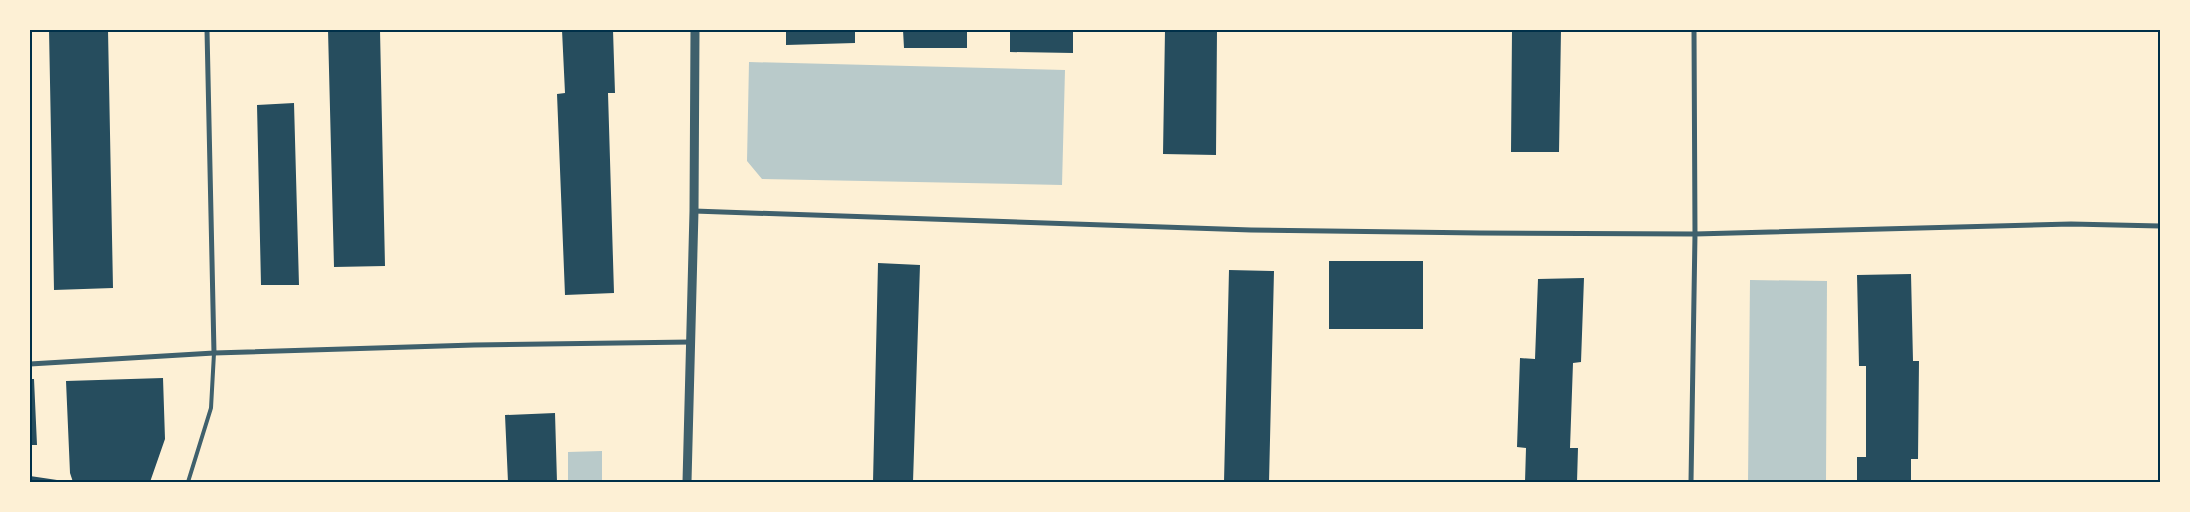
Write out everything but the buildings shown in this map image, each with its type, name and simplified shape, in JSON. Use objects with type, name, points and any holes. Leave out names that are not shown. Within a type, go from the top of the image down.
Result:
[{"type":"street","points":[[207,30],[214,353]]},
{"type":"street","points":[[687,482],[694,211],[695,30]]},
{"type":"street","points":[[1691,482],[1695,234],[1694,30]]},
{"type":"street","points":[[694,211],[1251,230],[1695,234],[2071,224],[2160,226]]},
{"type":"street","points":[[30,364],[214,353],[474,345],[690,342]]},
{"type":"lane","points":[[188,482],[211,408],[214,353]]},
{"type":"shaded area","points":[[749,62],[1065,70],[1062,185],[762,179],[747,161]]},
{"type":"shaded area","points":[[1750,280],[1827,281],[1826,482],[1748,482]]},
{"type":"shaded area","points":[[602,451],[602,482],[568,482],[568,452]]}]
